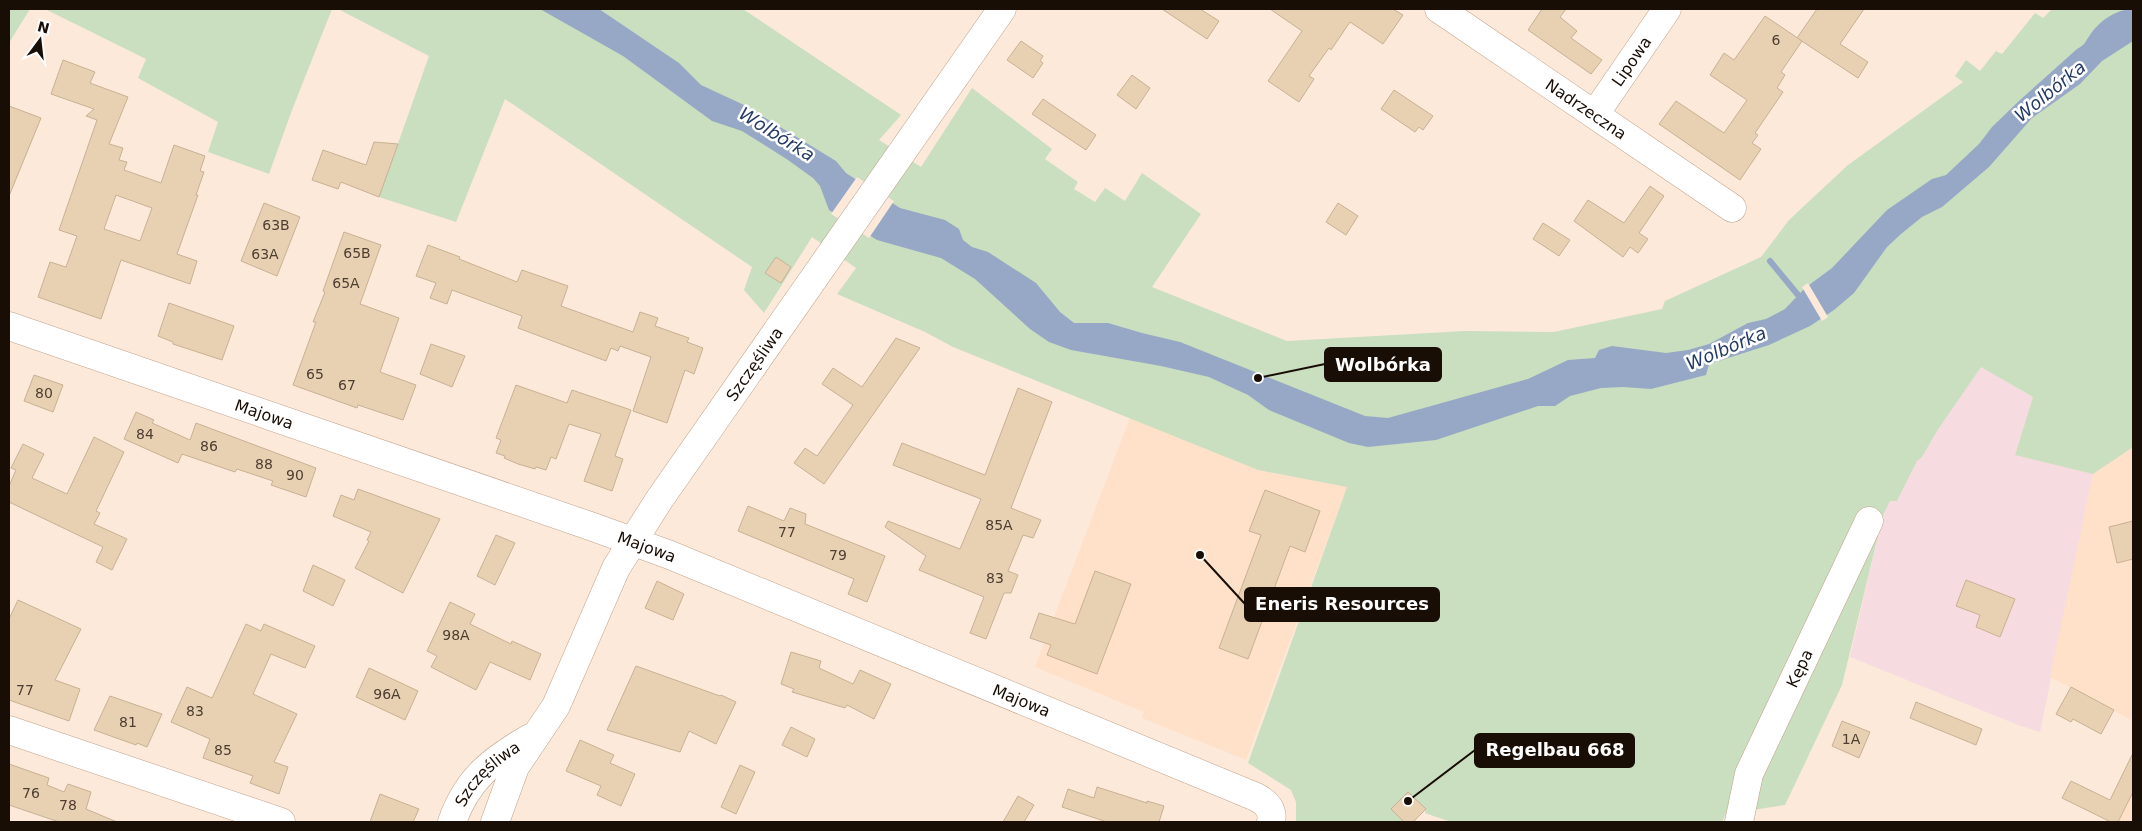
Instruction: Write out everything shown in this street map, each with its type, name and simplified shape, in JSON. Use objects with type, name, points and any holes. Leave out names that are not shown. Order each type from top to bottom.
[{"type":"street","name":"Szczęśliwa","points":[[495,822],[515,767],[534,736],[556,706],[616,568],[902,151],[1002,9]]},
{"type":"street","name":"Nadrzeczna","points":[[1439,9],[1732,208]]},
{"type":"street","name":"Lipowa","points":[[1595,114],[1667,9]]},
{"type":"street","name":"Majowa","points":[[9,326],[633,541],[1256,796],[1264,801],[1270,815]]},
{"type":"street","name":"Kępa","points":[[1743,821],[1749,774],[1869,521]]},
{"type":"street","points":[[9,730],[281,822]]},
{"type":"street","name":"Szczęśliwa","points":[[452,822],[464,797],[490,764],[534,736]]},
{"type":"shaded area","points":[[1981,367],[2033,397],[2015,455],[2093,474],[2040,732],[2018,725],[1850,657],[1883,515],[1890,501],[1897,501],[1917,461],[1922,457],[1937,431]]},
{"type":"shaded area","points":[[1130,418],[1258,470],[1347,487],[1246,760],[1142,718],[1144,712],[1035,667]]},
{"type":"shaded area","points":[[2133,447],[2133,721],[2050,677],[2093,474]]},
{"type":"shaded area","points":[[2133,792],[2133,822],[2118,822]]},
{"type":"green space","points":[[9,9],[30,9],[9,43]]},
{"type":"green space","points":[[45,9],[332,9],[269,174],[208,152],[218,122],[138,78],[146,59]]},
{"type":"green space","points":[[338,9],[743,9],[901,115],[879,140],[921,167],[972,88],[1052,149],[1045,159],[1078,182],[1074,189],[1095,202],[1105,188],[1125,201],[1142,173],[1201,214],[1152,287],[1287,341],[1465,331],[1554,332],[1662,309],[1665,301],[1761,257],[1789,220],[1848,165],[1963,82],[1955,76],[1966,60],[1980,71],[1996,51],[2002,54],[2035,13],[2043,18],[2052,9],[2133,9],[2133,447],[2093,474],[2015,455],[2033,397],[1981,367],[1937,431],[1922,457],[1917,461],[1897,501],[1890,501],[1883,515],[1842,685],[1785,805],[1726,814],[1722,822],[1451,822],[1425,813],[1426,809],[1408,792],[1391,809],[1404,822],[1296,822],[1296,802],[1291,790],[1248,763],[1347,487],[1258,470],[953,347],[925,332],[837,294],[856,268],[812,237],[764,313],[744,290],[752,267],[505,99],[456,222],[379,197],[429,56]]},
{"type":"water","points":[[540,9],[599,9],[679,63],[701,85],[744,105],[836,161],[846,173],[900,208],[945,220],[959,229],[963,240],[972,247],[988,252],[1036,283],[1060,312],[1074,323],[1108,323],[1180,342],[1365,416],[1388,418],[1528,379],[1568,360],[1595,358],[1599,350],[1612,346],[1666,353],[1688,350],[1709,344],[1748,323],[1766,319],[1785,309],[1805,288],[1832,268],[1887,210],[1932,179],[1946,175],[1979,144],[1992,127],[2020,100],[2083,45],[2103,21],[2121,11],[2133,9],[2133,41],[2102,61],[2080,84],[2032,118],[1989,167],[1942,207],[1922,217],[1901,234],[1887,247],[1854,293],[1834,310],[1810,326],[1769,345],[1709,364],[1706,375],[1651,389],[1601,388],[1570,396],[1555,406],[1538,406],[1436,440],[1368,447],[1349,443],[1269,410],[1248,395],[1209,377],[1161,366],[1071,350],[1049,342],[1030,329],[975,279],[941,258],[877,240],[829,210],[820,186],[813,178],[788,160],[742,131],[712,121],[623,56]]},
{"type":"pier","points":[[857,177],[894,201],[869,238],[831,214]]},
{"type":"pier","points":[[1808,283],[1828,317],[1822,321],[1802,287]]},
{"type":"building","points":[[1162,9],[1200,9],[1219,21],[1207,39]]},
{"type":"building","points":[[1270,9],[1393,9],[1403,15],[1383,44],[1350,22],[1331,50],[1329,48],[1309,76],[1314,79],[1299,102],[1268,81],[1302,31]]},
{"type":"building","points":[[1542,9],[1566,9],[1560,17],[1577,31],[1571,38],[1602,60],[1591,74],[1528,30]]},
{"type":"building","points":[[1817,9],[1864,9],[1840,44],[1868,62],[1858,78],[1797,38]]},
{"type":"building","points":[[1765,16],[1802,41],[1781,72],[1785,75],[1777,88],[1783,92],[1755,133],[1758,135],[1752,143],[1761,149],[1740,180],[1659,124],[1676,101],[1724,133],[1747,100],[1710,75],[1724,53],[1734,60]]},
{"type":"building","points":[[1021,41],[1043,56],[1040,61],[1043,63],[1033,78],[1007,60]]},
{"type":"building","points":[[63,60],[95,72],[90,83],[128,97],[109,144],[123,148],[119,160],[127,162],[124,170],[161,183],[174,145],[205,156],[200,171],[204,172],[196,195],[198,195],[177,254],[197,261],[190,284],[121,260],[101,319],[38,297],[50,262],[66,267],[77,236],[59,230],[97,120],[86,116],[94,109],[51,94]],"holes":[[[116,195],[152,208],[140,241],[104,229]]]},
{"type":"building","points":[[1132,75],[1150,88],[1136,109],[1117,95]]},
{"type":"building","points":[[1394,90],[1433,116],[1423,130],[1419,127],[1415,132],[1381,109]]},
{"type":"building","points":[[1043,99],[1096,135],[1086,150],[1032,114]]},
{"type":"building","points":[[9,106],[41,118],[9,196]]},
{"type":"building","points":[[374,142],[398,144],[379,197],[341,182],[338,189],[312,180],[323,150],[366,165]]},
{"type":"building","points":[[1650,186],[1664,196],[1639,233],[1648,239],[1638,253],[1630,247],[1623,257],[1574,221],[1588,200],[1624,223]]},
{"type":"building","points":[[264,203],[300,217],[277,276],[241,261]]},
{"type":"building","points":[[1338,203],[1358,216],[1346,235],[1326,222]]},
{"type":"building","points":[[1543,223],[1570,240],[1559,256],[1533,239]]},
{"type":"building","points":[[344,232],[381,245],[360,304],[399,318],[380,372],[416,385],[403,420],[358,405],[357,408],[293,385],[316,322],[313,322],[325,292],[323,291]]},
{"type":"building","points":[[428,245],[517,282],[522,270],[568,286],[561,306],[633,332],[640,312],[658,318],[655,326],[689,338],[687,342],[703,348],[694,374],[685,370],[667,423],[633,411],[651,357],[620,346],[618,351],[611,348],[606,361],[518,328],[522,316],[452,290],[447,304],[430,298],[436,283],[416,276]]},
{"type":"building","points":[[776,257],[791,267],[781,283],[765,273]]},
{"type":"building","points":[[169,303],[234,326],[222,360],[173,344],[173,342],[158,336]]},
{"type":"building","points":[[896,338],[920,348],[824,484],[794,463],[805,448],[817,456],[853,405],[822,384],[833,368],[862,387]]},
{"type":"building","points":[[431,344],[465,356],[452,387],[420,374]]},
{"type":"building","points":[[34,375],[63,385],[53,412],[24,401]]},
{"type":"building","points":[[516,385],[567,403],[572,390],[631,410],[615,456],[623,459],[612,491],[584,481],[601,434],[569,424],[556,459],[551,457],[546,470],[518,464],[496,453],[501,440],[496,438]]},
{"type":"building","points":[[1018,388],[1052,402],[1011,508],[1041,520],[1033,538],[1023,535],[1008,571],[1018,575],[1011,593],[1004,593],[986,639],[970,633],[984,597],[919,570],[926,556],[885,527],[888,521],[960,549],[981,499],[893,465],[902,443],[985,475]]},
{"type":"building","points":[[136,412],[154,420],[152,423],[190,440],[196,423],[316,468],[306,497],[271,485],[273,481],[237,469],[235,472],[182,454],[178,463],[124,439]]},
{"type":"building","points":[[94,437],[124,452],[96,511],[100,513],[94,524],[127,539],[112,570],[96,562],[103,547],[9,502],[9,486],[16,470],[11,468],[23,444],[44,454],[32,478],[67,494]]},
{"type":"building","points":[[358,489],[440,519],[403,593],[355,568],[369,541],[367,540],[371,532],[333,516],[341,495],[354,500]]},
{"type":"building","points":[[1265,490],[1320,511],[1305,552],[1290,546],[1248,659],[1219,648],[1261,535],[1249,531]]},
{"type":"building","points":[[748,506],[784,521],[790,508],[806,514],[805,524],[885,556],[867,602],[848,594],[854,579],[738,531]]},
{"type":"building","points":[[2133,521],[2133,559],[2117,563],[2109,527]]},
{"type":"building","points":[[496,535],[515,543],[495,585],[477,576]]},
{"type":"building","points":[[313,565],[345,580],[333,606],[303,591]]},
{"type":"building","points":[[1095,571],[1131,584],[1097,674],[1047,655],[1051,645],[1030,638],[1039,613],[1075,624]]},
{"type":"building","points":[[1966,580],[2015,599],[2000,637],[1976,627],[1980,615],[1956,606]]},
{"type":"building","points":[[657,581],[684,594],[673,620],[645,608]]},
{"type":"building","points":[[18,600],[81,629],[55,680],[80,689],[69,721],[9,700],[9,619]]},
{"type":"building","points":[[450,602],[475,614],[470,624],[511,644],[512,641],[541,654],[530,680],[490,662],[476,690],[431,667],[437,656],[427,651]]},
{"type":"building","points":[[246,624],[261,631],[264,624],[315,646],[305,668],[271,654],[253,694],[297,714],[274,762],[288,767],[279,794],[250,783],[253,776],[203,758],[210,739],[171,722],[187,687],[212,698]]},
{"type":"building","points":[[791,652],[821,661],[819,668],[853,684],[860,670],[891,684],[874,719],[847,705],[845,708],[792,692],[794,689],[781,684]]},
{"type":"building","points":[[636,666],[721,695],[736,702],[716,744],[689,731],[680,752],[607,730]]},
{"type":"building","points":[[369,668],[418,691],[405,720],[356,697]]},
{"type":"building","points":[[2071,687],[2114,710],[2101,734],[2073,719],[2071,722],[2056,714]]},
{"type":"building","points":[[110,696],[162,714],[147,747],[94,730]]},
{"type":"building","points":[[1916,702],[1982,729],[1976,745],[1910,718]]},
{"type":"building","points":[[1842,721],[1870,732],[1859,758],[1832,746]]},
{"type":"building","points":[[791,727],[815,739],[807,757],[782,745]]},
{"type":"building","points":[[580,740],[614,755],[610,763],[635,774],[621,806],[597,795],[601,786],[566,771]]},
{"type":"building","points":[[2133,753],[2133,792],[2118,822],[2111,822],[2062,798],[2071,781],[2110,800]]},
{"type":"building","points":[[9,764],[49,778],[47,785],[64,792],[68,784],[91,792],[86,809],[117,822],[59,822],[9,805]]},
{"type":"building","points":[[740,765],[755,772],[736,814],[721,807]]},
{"type":"building","points":[[1097,787],[1147,803],[1147,801],[1164,806],[1159,822],[1107,822],[1062,807],[1068,789],[1094,798]]},
{"type":"building","points":[[1408,792],[1426,809],[1413,822],[1404,822],[1391,809]]},
{"type":"building","points":[[380,794],[419,809],[413,822],[370,822]]},
{"type":"building","points":[[1018,796],[1034,805],[1024,822],[1003,822]]},
{"type":"waterway","points":[[1770,261],[1803,301]]},
{"type":"place","name":"Wolbórka","points":[[1258,378]]},
{"type":"place","name":"Eneris Resources","points":[[1200,555]]},
{"type":"place","name":"Regelbau 668","points":[[1408,801]]}]
